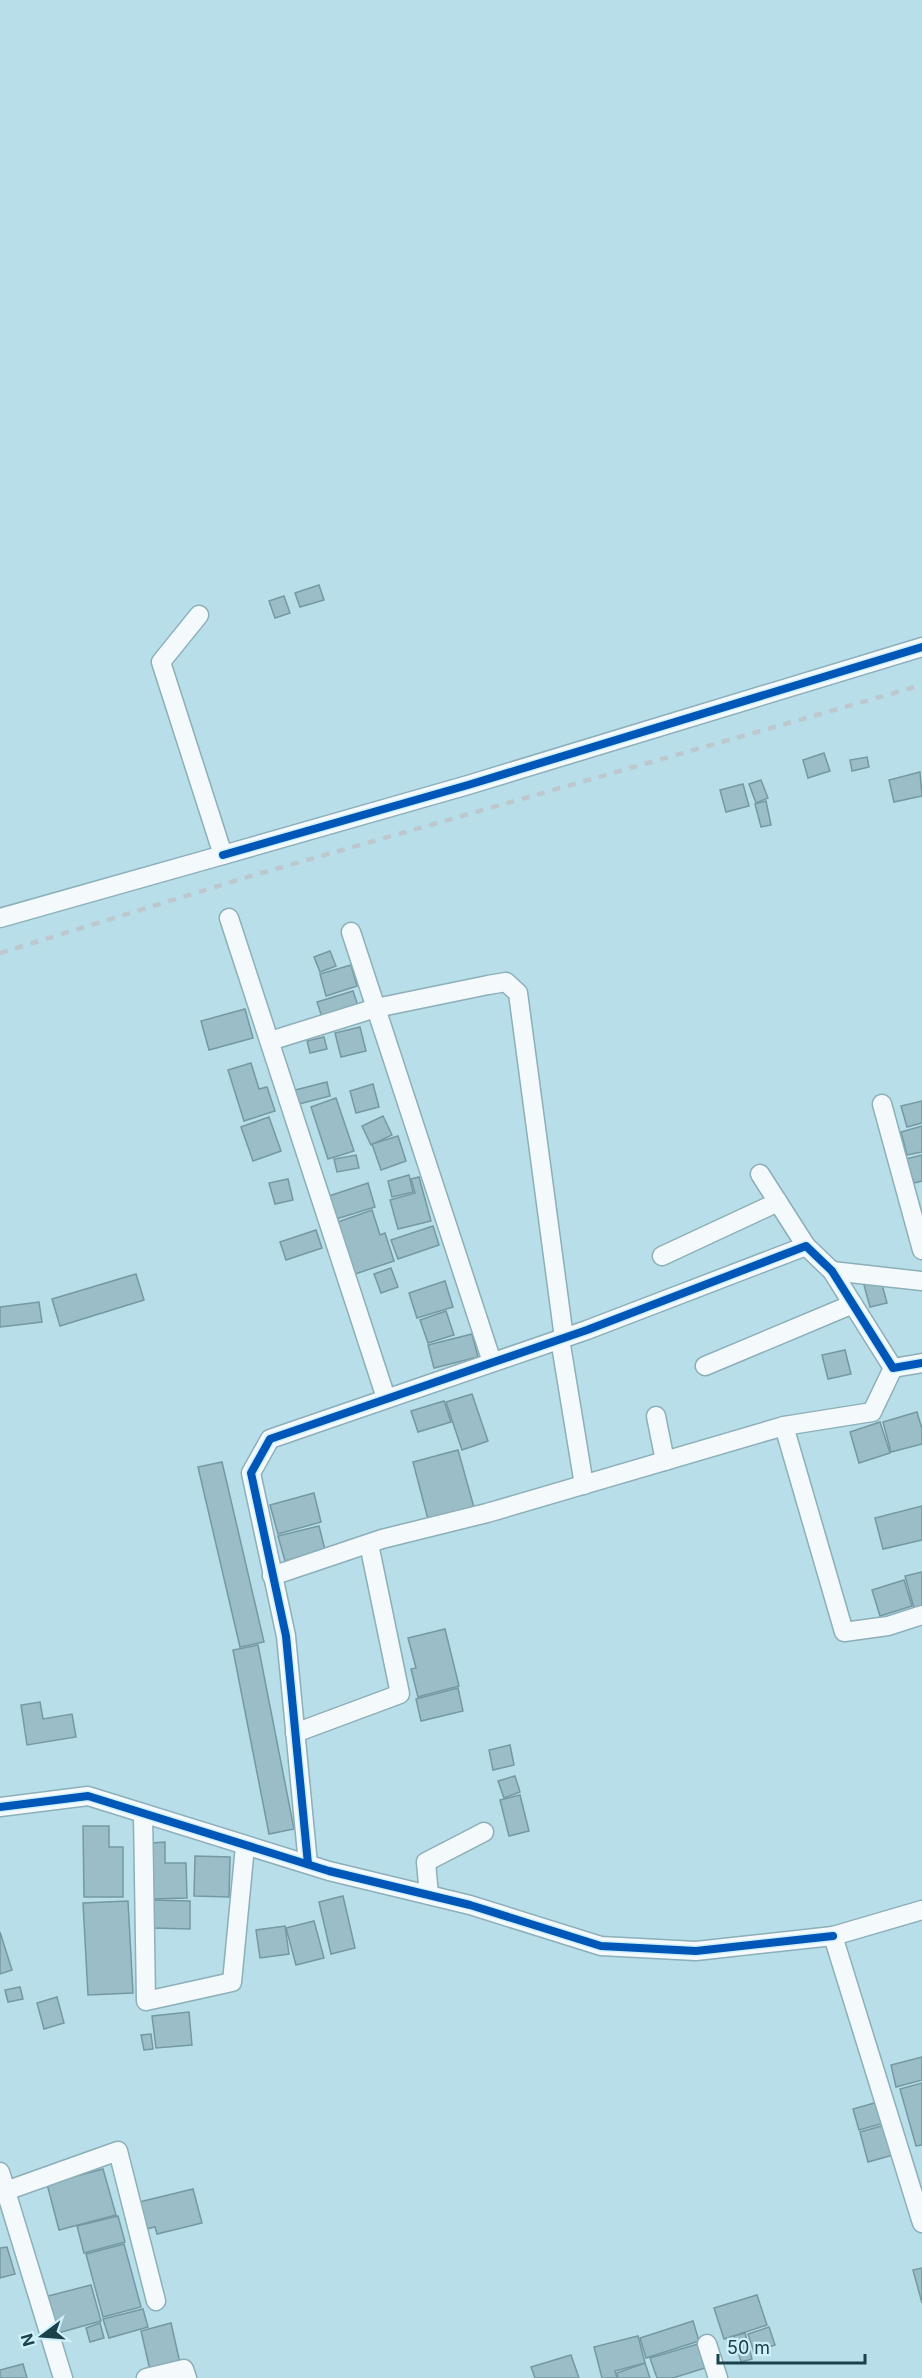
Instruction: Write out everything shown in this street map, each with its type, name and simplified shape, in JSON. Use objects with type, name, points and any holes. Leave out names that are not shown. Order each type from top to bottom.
[{"type":"street","points":[[199,615],[161,662],[223,855]]},
{"type":"street","points":[[0,918],[468,785],[922,647]]},
{"type":"street","points":[[229,918],[386,1398]]},
{"type":"street","points":[[351,932],[492,1362]]},
{"type":"street","points":[[270,1041],[376,1008],[506,982],[518,993],[562,1339],[584,1485]]},
{"type":"street","points":[[882,1104],[922,1250]]},
{"type":"street","points":[[760,1174],[806,1246],[832,1271],[893,1368]]},
{"type":"street","points":[[662,1257],[778,1202]]},
{"type":"street","points":[[308,1864],[286,1636],[250,1473],[270,1439],[562,1339],[806,1246]]},
{"type":"street","points":[[832,1271],[922,1281]]},
{"type":"street","points":[[705,1366],[853,1304]]},
{"type":"street","points":[[893,1368],[922,1363]]},
{"type":"street","points":[[273,1576],[369,1544],[584,1485],[784,1426],[872,1412],[893,1368]]},
{"type":"street","points":[[656,1416],[665,1461]]},
{"type":"street","points":[[784,1426],[844,1632],[888,1626],[922,1615]]},
{"type":"street","points":[[295,1733],[400,1694],[369,1544]]},
{"type":"street","points":[[0,1806],[88,1796],[245,1846],[429,1895],[601,1946],[696,1951],[833,1936],[922,1910]]},
{"type":"street","points":[[144,1814],[146,2001],[232,1982],[245,1846]]},
{"type":"street","points":[[429,1895],[426,1862],[484,1832]]},
{"type":"street","points":[[833,1936],[922,2223]]},
{"type":"street","points":[[3,2192],[118,2151],[156,2301]]},
{"type":"street","points":[[0,2172],[3,2192],[63,2378]]},
{"type":"street","points":[[707,2344],[718,2378]]},
{"type":"street","points":[[146,2378],[184,2369],[187,2378]]},
{"type":"building","points":[[319,585],[324,600],[300,607],[295,593]]},
{"type":"building","points":[[284,596],[290,613],[275,618],[269,601]]},
{"type":"building","points":[[824,753],[830,771],[808,778],[803,760]]},
{"type":"building","points":[[867,757],[869,767],[852,771],[850,760]]},
{"type":"building","points":[[920,772],[922,796],[894,802],[889,780]]},
{"type":"building","points":[[761,780],[768,798],[756,803],[749,784]]},
{"type":"building","points":[[743,784],[749,806],[726,812],[720,790]]},
{"type":"building","points":[[766,801],[771,825],[761,827],[755,804]]},
{"type":"building","points":[[330,951],[336,966],[320,972],[314,957]]},
{"type":"building","points":[[351,965],[357,986],[326,996],[320,974]]},
{"type":"building","points":[[353,991],[358,1006],[322,1017],[317,1002]]},
{"type":"building","points":[[245,1009],[253,1038],[209,1050],[201,1021]]},
{"type":"building","points":[[360,1027],[366,1051],[341,1057],[335,1033]]},
{"type":"building","points":[[324,1037],[327,1049],[310,1053],[307,1041]]},
{"type":"building","points":[[251,1063],[259,1089],[267,1087],[275,1111],[244,1121],[228,1070]]},
{"type":"building","points":[[327,1082],[330,1096],[295,1105],[291,1091]]},
{"type":"building","points":[[373,1084],[379,1107],[356,1113],[350,1091]]},
{"type":"building","points":[[336,1098],[354,1151],[328,1159],[311,1107]]},
{"type":"building","points":[[922,1101],[922,1123],[907,1127],[901,1106]]},
{"type":"building","points":[[383,1116],[392,1135],[371,1145],[362,1126]]},
{"type":"building","points":[[269,1117],[281,1151],[253,1161],[241,1127]]},
{"type":"building","points":[[922,1126],[922,1152],[907,1155],[901,1132]]},
{"type":"building","points":[[398,1136],[406,1161],[381,1170],[372,1144]]},
{"type":"building","points":[[356,1155],[359,1168],[337,1172],[334,1159]]},
{"type":"building","points":[[922,1155],[922,1181],[914,1183],[906,1159]]},
{"type":"building","points":[[409,1175],[413,1192],[392,1197],[388,1181]]},
{"type":"building","points":[[419,1177],[431,1221],[398,1229],[390,1200],[415,1193],[411,1179]]},
{"type":"building","points":[[288,1179],[293,1200],[275,1204],[269,1183]]},
{"type":"building","points":[[368,1183],[375,1207],[333,1220],[326,1197]]},
{"type":"building","points":[[372,1210],[380,1235],[385,1233],[394,1261],[352,1275],[335,1223]]},
{"type":"building","points":[[433,1226],[439,1245],[398,1259],[391,1240]]},
{"type":"building","points":[[316,1230],[322,1248],[286,1260],[280,1242]]},
{"type":"building","points":[[391,1268],[398,1287],[381,1293],[374,1274]]},
{"type":"building","points":[[136,1274],[144,1300],[60,1326],[52,1299]]},
{"type":"building","points":[[445,1281],[453,1307],[417,1318],[409,1293]]},
{"type":"building","points":[[881,1281],[887,1303],[870,1307],[864,1285]]},
{"type":"building","points":[[39,1302],[42,1322],[0,1327],[0,1307]]},
{"type":"building","points":[[446,1311],[454,1335],[428,1343],[420,1320]]},
{"type":"building","points":[[472,1334],[478,1357],[434,1368],[428,1345]]},
{"type":"building","points":[[845,1350],[851,1374],[828,1379],[822,1355]]},
{"type":"building","points":[[472,1394],[488,1441],[462,1450],[446,1402]]},
{"type":"building","points":[[444,1401],[451,1422],[418,1432],[411,1411]]},
{"type":"building","points":[[917,1412],[922,1429],[922,1444],[891,1452],[883,1422]]},
{"type":"building","points":[[880,1422],[890,1453],[859,1463],[850,1432]]},
{"type":"building","points":[[458,1450],[475,1511],[429,1523],[413,1462]]},
{"type":"building","points":[[222,1462],[264,1642],[240,1647],[198,1467]]},
{"type":"building","points":[[314,1493],[321,1522],[278,1534],[270,1505]]},
{"type":"building","points":[[922,1506],[922,1540],[883,1549],[875,1518]]},
{"type":"building","points":[[319,1526],[325,1550],[285,1561],[278,1536]]},
{"type":"building","points":[[922,1572],[922,1606],[914,1608],[905,1576]]},
{"type":"building","points":[[904,1580],[912,1606],[880,1616],[872,1590]]},
{"type":"building","points":[[445,1629],[459,1686],[418,1697],[411,1669],[416,1668],[408,1638]]},
{"type":"building","points":[[258,1645],[294,1829],[269,1834],[233,1650]]},
{"type":"building","points":[[458,1688],[463,1711],[421,1721],[416,1699]]},
{"type":"building","points":[[40,1702],[43,1719],[72,1714],[76,1737],[27,1745],[21,1705]]},
{"type":"building","points":[[510,1745],[514,1765],[493,1770],[489,1750]]},
{"type":"building","points":[[515,1776],[520,1792],[504,1798],[498,1781]]},
{"type":"building","points":[[520,1795],[529,1831],[509,1836],[500,1800]]},
{"type":"building","points":[[83,1826],[109,1826],[109,1847],[123,1847],[123,1897],[84,1897]]},
{"type":"building","points":[[165,1842],[165,1863],[186,1863],[187,1898],[152,1899],[151,1843]]},
{"type":"building","points":[[195,1856],[230,1857],[229,1897],[194,1896]]},
{"type":"building","points":[[343,1896],[355,1948],[331,1954],[319,1902]]},
{"type":"building","points":[[153,1900],[190,1901],[190,1929],[152,1928]]},
{"type":"building","points":[[128,1901],[133,1993],[88,1995],[83,1903]]},
{"type":"building","points":[[314,1921],[324,1958],[296,1965],[286,1928]]},
{"type":"building","points":[[285,1926],[289,1954],[260,1958],[256,1930]]},
{"type":"building","points":[[0,1932],[12,1970],[0,1974]]},
{"type":"building","points":[[20,1987],[23,1999],[8,2002],[5,1990]]},
{"type":"building","points":[[57,1997],[64,2023],[44,2029],[37,2003]]},
{"type":"building","points":[[189,2012],[192,2045],[156,2048],[152,2016]]},
{"type":"building","points":[[151,2034],[153,2049],[144,2050],[141,2035]]},
{"type":"building","points":[[922,2057],[922,2080],[896,2087],[891,2065]]},
{"type":"building","points":[[922,2083],[922,2145],[916,2146],[900,2089]]},
{"type":"building","points":[[878,2102],[884,2123],[859,2130],[853,2109]]},
{"type":"building","points":[[885,2125],[893,2155],[868,2162],[860,2132]]},
{"type":"building","points":[[103,2169],[116,2215],[59,2230],[47,2184]]},
{"type":"building","points":[[193,2189],[202,2223],[157,2234],[155,2227],[142,2230],[135,2203]]},
{"type":"building","points":[[118,2216],[125,2242],[84,2253],[77,2226]]},
{"type":"building","points":[[124,2244],[141,2307],[103,2317],[86,2254]]},
{"type":"building","points":[[7,2247],[15,2274],[0,2278],[0,2248]]},
{"type":"building","points":[[922,2268],[922,2303],[913,2270]]},
{"type":"building","points":[[91,2285],[101,2321],[58,2333],[48,2296]]},
{"type":"building","points":[[757,2295],[767,2325],[724,2339],[714,2308]]},
{"type":"building","points":[[143,2309],[148,2327],[109,2338],[103,2319]]},
{"type":"building","points":[[693,2321],[699,2341],[646,2358],[640,2338]]},
{"type":"building","points":[[100,2323],[104,2338],[90,2342],[86,2328]]},
{"type":"building","points":[[171,2323],[180,2363],[150,2370],[141,2331]]},
{"type":"building","points":[[769,2327],[775,2345],[754,2352],[748,2334]]},
{"type":"building","points":[[745,2333],[752,2359],[741,2362],[734,2336]]},
{"type":"building","points":[[638,2336],[645,2363],[615,2371],[617,2378],[602,2378],[594,2347]]},
{"type":"building","points":[[698,2344],[705,2368],[673,2378],[657,2378],[650,2358]]},
{"type":"building","points":[[571,2355],[579,2378],[535,2378],[531,2367]]},
{"type":"building","points":[[645,2363],[650,2378],[618,2378],[617,2373]]},
{"type":"building","points":[[23,2364],[27,2378],[0,2378],[0,2370]]},
{"type":"railway","points":[[0,953],[251,876],[922,685]]},
{"type":"cycle path","points":[[223,855],[468,785],[922,647]]},
{"type":"cycle path","points":[[308,1864],[286,1636],[251,1473],[270,1439],[587,1330],[806,1246],[832,1271],[893,1368],[922,1363]]},
{"type":"cycle path","points":[[0,1807],[88,1796],[329,1871],[470,1905],[601,1946],[696,1951],[833,1936]]}]
